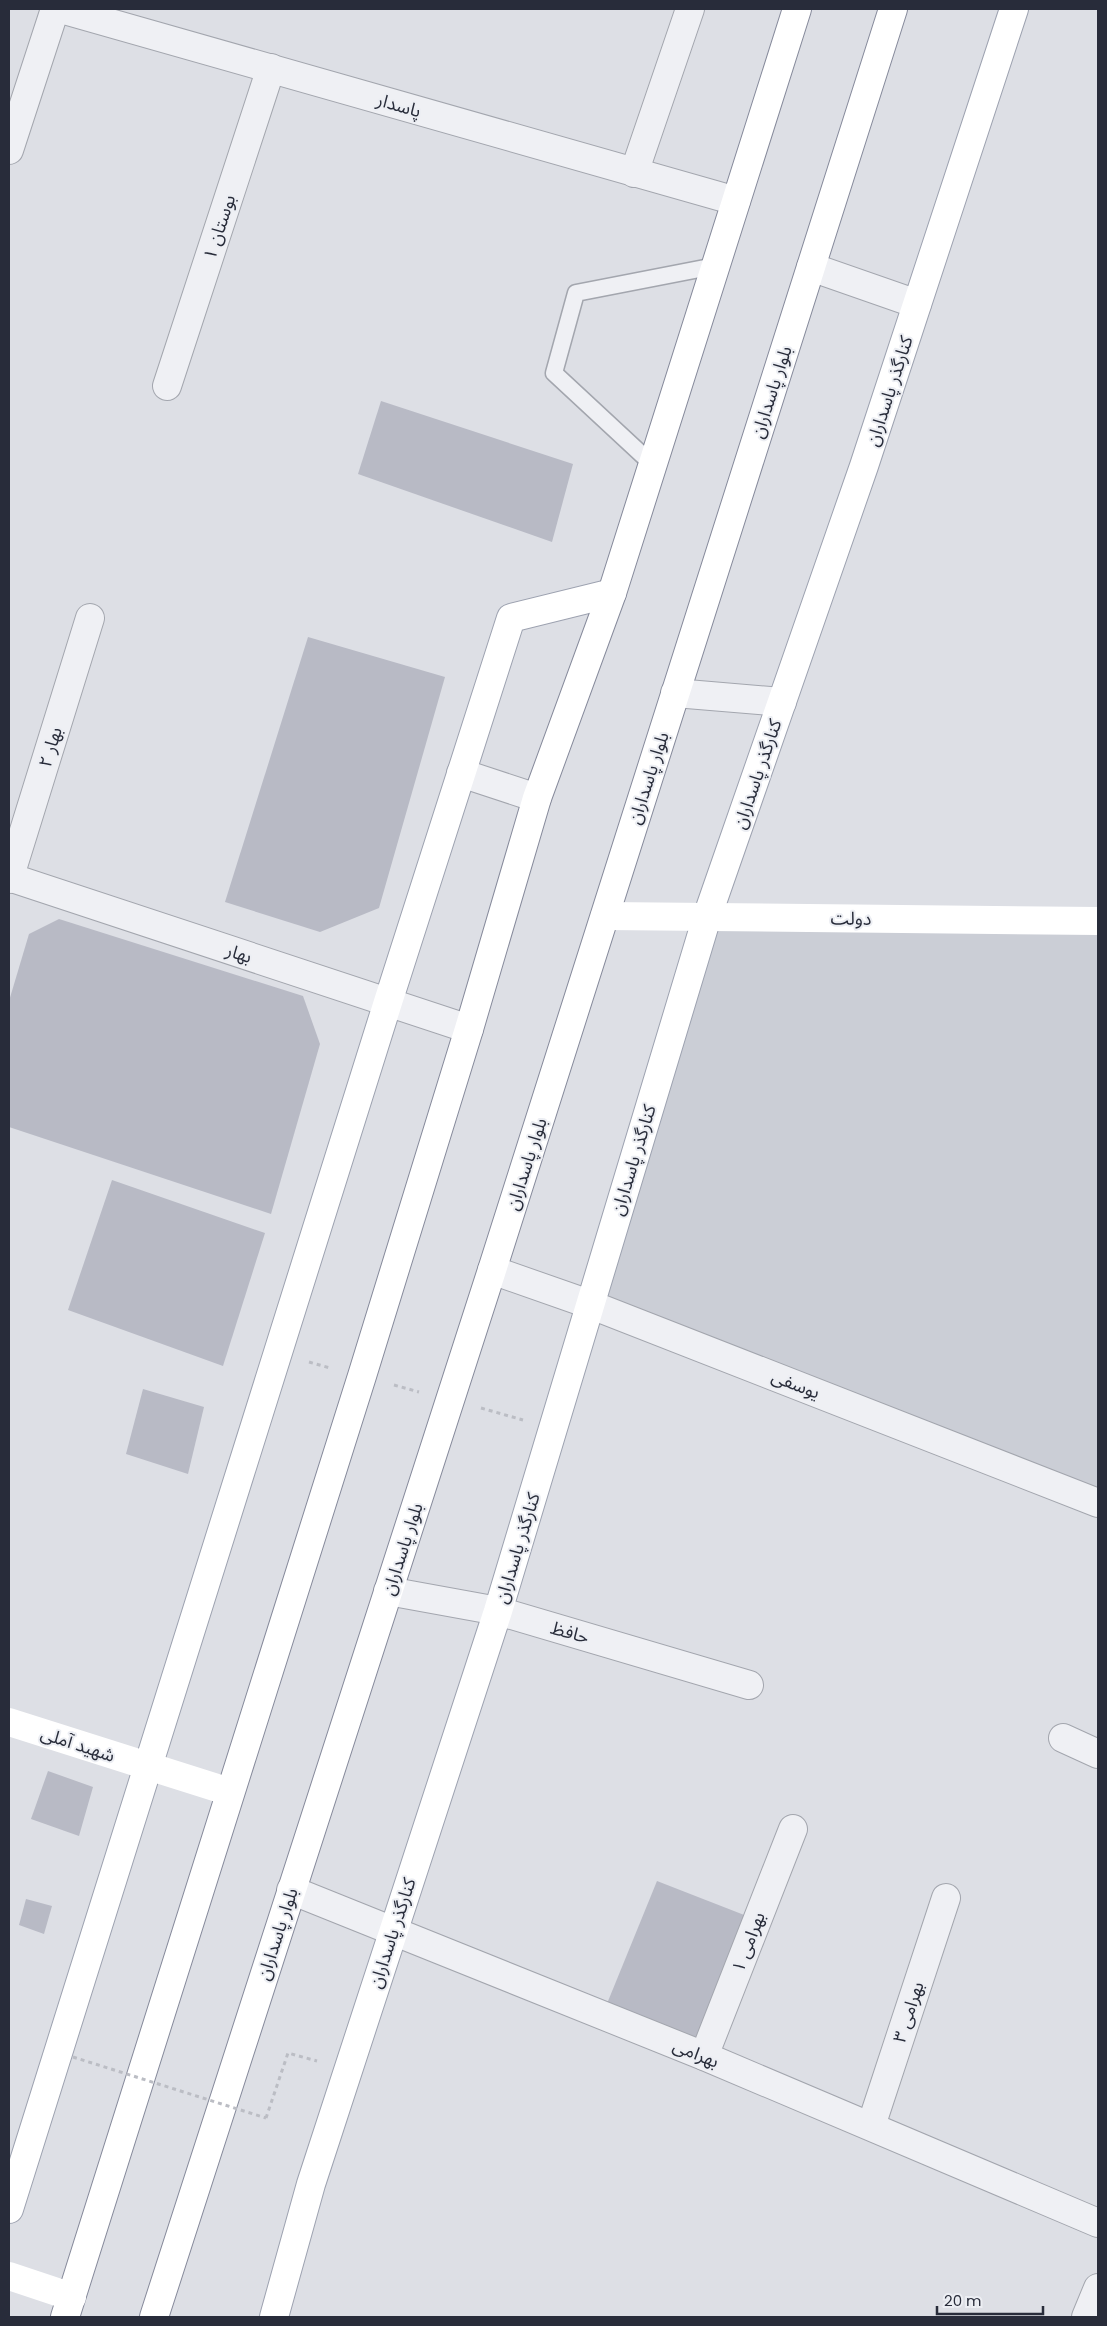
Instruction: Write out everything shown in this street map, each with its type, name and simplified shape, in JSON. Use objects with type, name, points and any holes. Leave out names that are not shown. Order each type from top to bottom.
[{"type":"main road","points":[[9,2276],[68,2307],[362,1376],[538,798],[612,594],[797,9]]},
{"type":"main road","name":"بلوار پاسداران","points":[[154,2317],[492,1270],[893,9]]},
{"type":"main road","name":"کنارگذر پاسداران","points":[[274,2317],[311,2184],[498,1611],[707,917],[917,304],[1014,9]]},
{"type":"main road","points":[[9,2209],[388,1002],[511,618],[612,594]]},
{"type":"main road","name":"دولت","points":[[605,916],[1098,921]]},
{"type":"main road","name":"شهید آملی","points":[[9,1722],[230,1792]]},
{"type":"street","points":[[9,150],[55,9]]},
{"type":"street","name":"پاسدار","points":[[61,9],[736,202]]},
{"type":"street","points":[[634,173],[690,9]]},
{"type":"street","name":"بوستان ۱","points":[[167,386],[271,68]]},
{"type":"street","points":[[811,267],[917,304]]},
{"type":"street","name":"بهار ۲","points":[[9,878],[90,618]]},
{"type":"street","points":[[675,693],[782,702]]},
{"type":"street","points":[[461,773],[538,798]]},
{"type":"street","name":"بهار","points":[[9,878],[469,1029]]},
{"type":"street","name":"یوسفی","points":[[492,1270],[590,1304],[1098,1503]]},
{"type":"street","name":"حافظ","points":[[388,1592],[498,1611],[749,1684]]},
{"type":"street","points":[[1063,1738],[1098,1754]]},
{"type":"street","name":"بهرامی ۱","points":[[704,2056],[793,1829]]},
{"type":"street","name":"بهرامی","points":[[291,1890],[704,2056],[1098,2224]]},
{"type":"street","name":"بهرامی ۳","points":[[871,2126],[946,1898]]},
{"type":"street","points":[[1086,2317],[1098,2288]]},
{"type":"lane","points":[[652,464],[554,373],[576,293],[715,266]]},
{"type":"path","points":[[277,1354],[553,1428]]},
{"type":"path","points":[[73,2057],[266,2118],[288,2053]]},
{"type":"shaded area","points":[[1098,914],[1098,1490],[589,1304],[707,917]]},
{"type":"building","points":[[381,401],[573,464],[552,542],[358,474]]},
{"type":"building","points":[[308,637],[445,677],[379,908],[320,932],[225,902]]},
{"type":"building","points":[[59,919],[303,996],[320,1044],[271,1214],[9,1127],[9,1001],[29,934]]},
{"type":"building","points":[[112,1180],[265,1233],[223,1366],[68,1310]]},
{"type":"building","points":[[143,1389],[204,1407],[188,1474],[126,1454]]},
{"type":"building","points":[[48,1771],[93,1787],[79,1836],[31,1819]]},
{"type":"building","points":[[657,1881],[757,1920],[704,2056],[604,2011]]},
{"type":"building","points":[[26,1899],[52,1906],[44,1934],[19,1925]]}]
